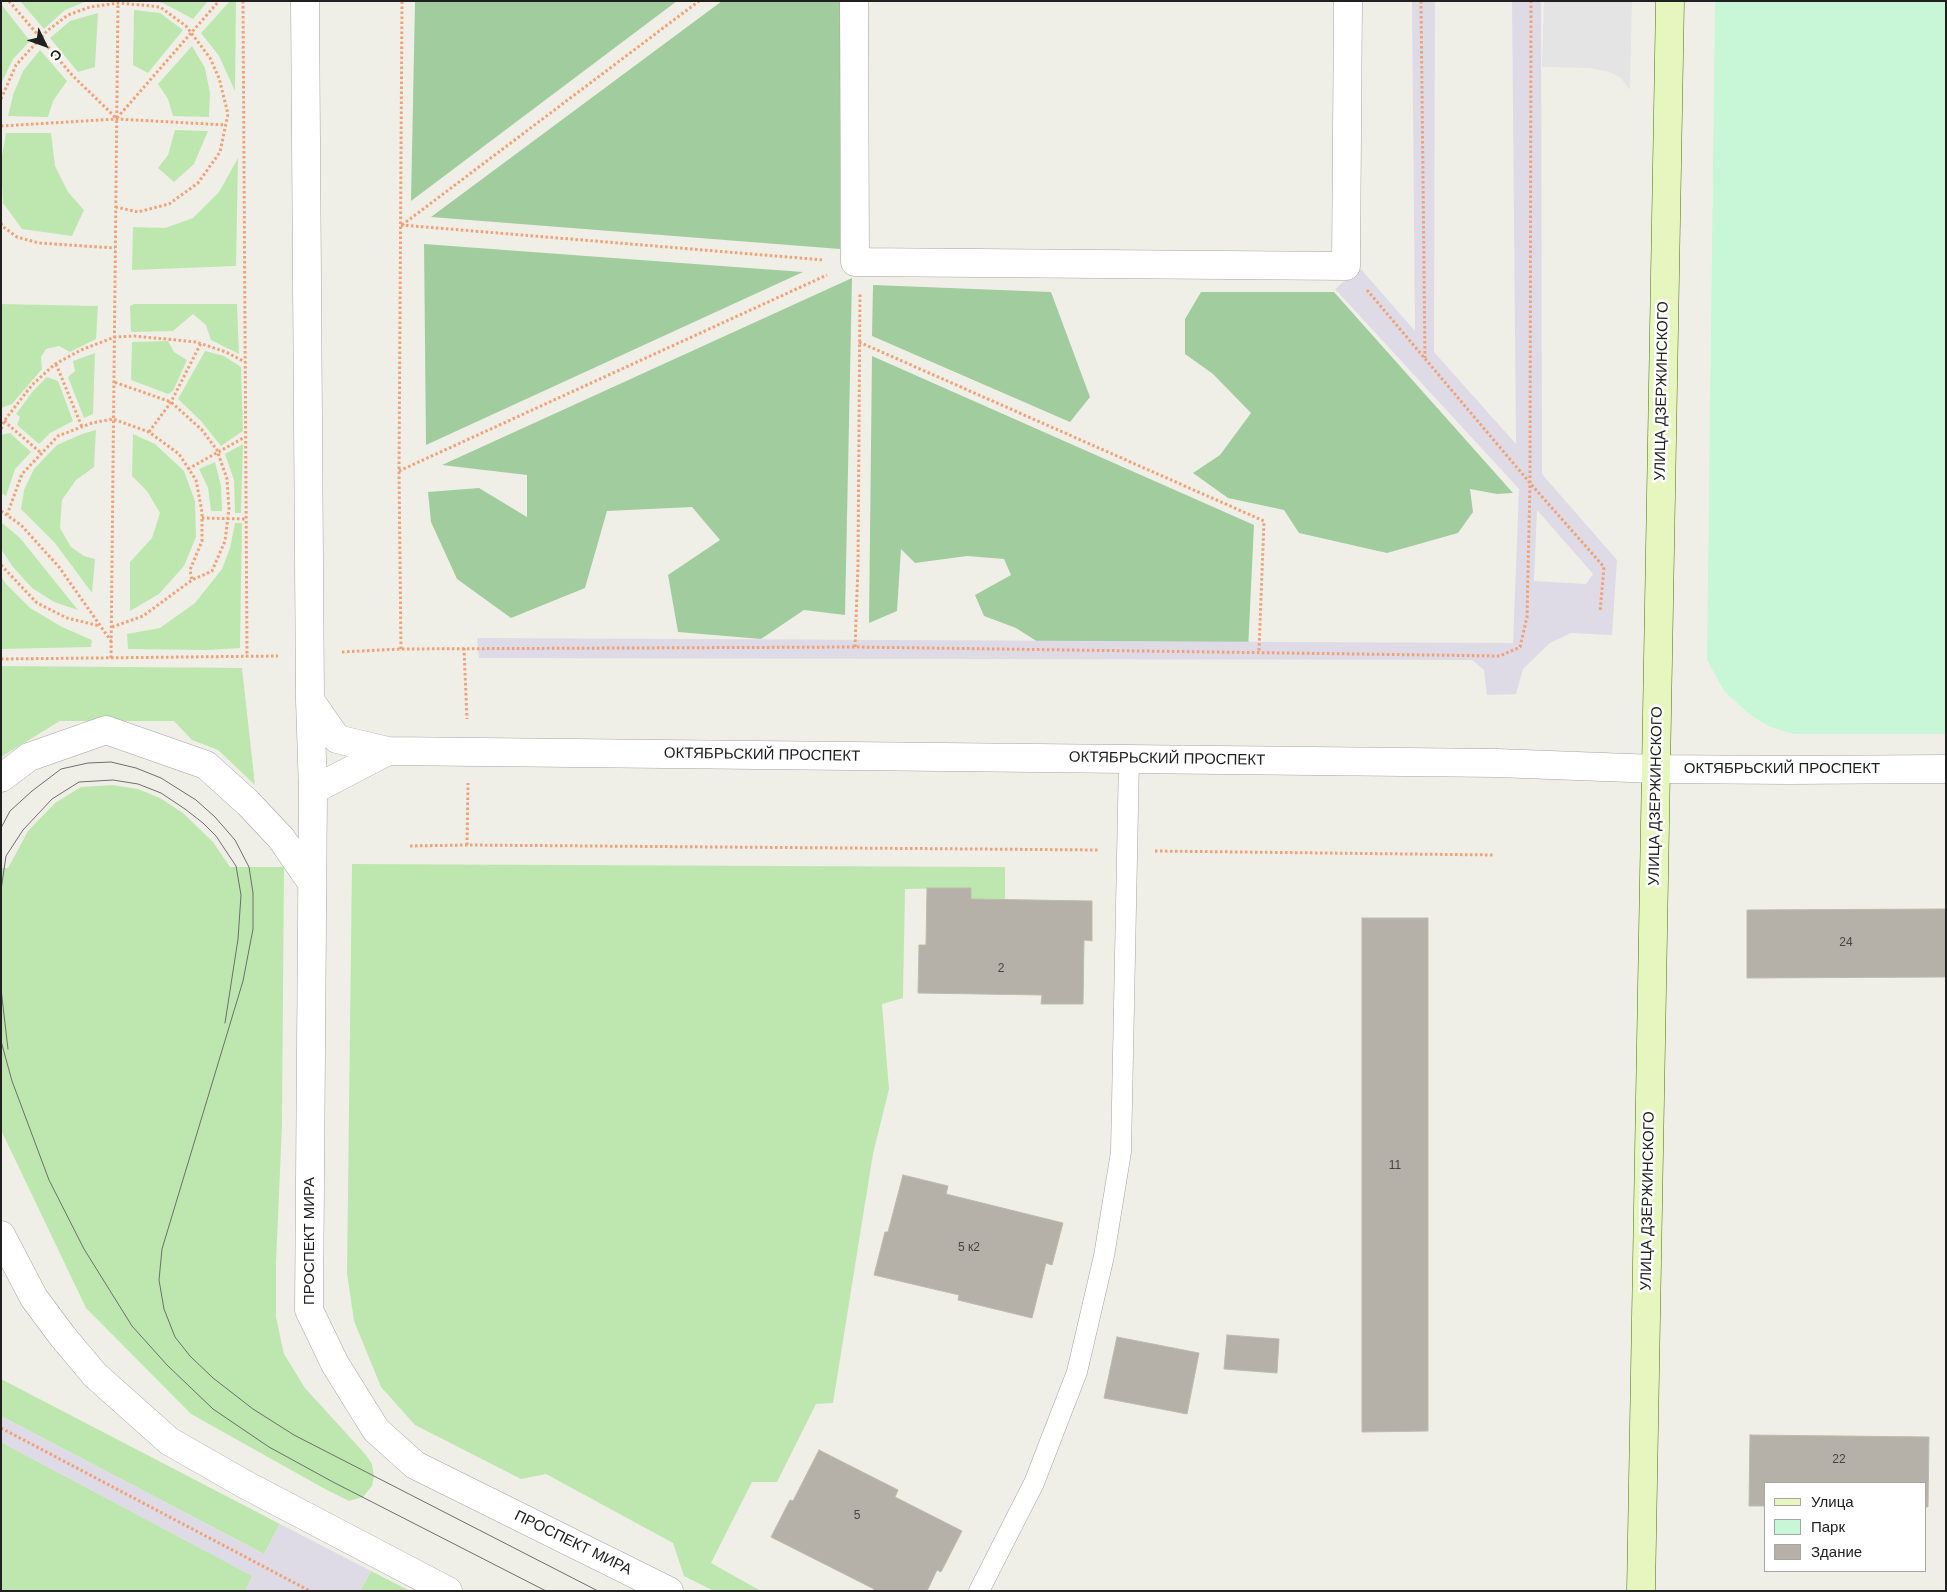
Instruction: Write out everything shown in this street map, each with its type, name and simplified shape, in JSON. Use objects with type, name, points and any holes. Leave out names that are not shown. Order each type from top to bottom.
[{"type":"main road","name":"УЛИЦА ДЗЕРЖИНСКОГО","points":[[1641,1591],[1670,1]]},
{"type":"street","name":"ПРОСПЕКТ МИРА","points":[[305,1],[309,654],[313,790],[309,1310],[335,1364],[376,1430],[415,1465],[669,1591]]},
{"type":"street","points":[[854,1],[857,262],[1346,266],[1348,1]]},
{"type":"street","name":"ОКТЯБРЬСКИЙ ПРОСПЕКТ","points":[[310,700],[338,739],[388,751],[1497,763],[1656,769],[1946,769]]},
{"type":"street","points":[[1,778],[29,757],[106,730],[206,765],[248,803],[281,838],[312,883]]},
{"type":"street","points":[[313,790],[388,751]]},
{"type":"street","points":[[1,1235],[34,1298],[63,1337],[95,1375],[169,1440],[246,1485],[448,1591]]},
{"type":"lane","points":[[979,1591],[1034,1483],[1078,1372],[1104,1256],[1121,1152],[1130,759]]},
{"type":"path","points":[[9,1],[72,75],[117,119]]},
{"type":"path","points":[[117,119],[219,1]]},
{"type":"path","points":[[243,1],[247,657]]},
{"type":"path","points":[[402,1],[399,470],[402,649]]},
{"type":"path","points":[[401,225],[699,1]]},
{"type":"path","points":[[1421,1],[1425,358]]},
{"type":"path","points":[[1,659],[247,657],[402,649],[855,647],[1259,651],[1500,656],[1520,647],[1527,617],[1530,483],[1531,1]]},
{"type":"path","points":[[111,658],[118,2]]},
{"type":"path","points":[[1,99],[16,65],[48,31],[68,15],[90,7],[118,2],[160,8],[186,26],[210,58],[219,78],[228,114],[220,152],[198,183],[169,204],[138,212],[116,206]]},
{"type":"path","points":[[1,126],[117,119],[226,125]]},
{"type":"path","points":[[1,224],[17,237],[39,243],[115,248]]},
{"type":"path","points":[[401,225],[857,262]]},
{"type":"path","points":[[855,647],[858,557],[859,342],[857,262]]},
{"type":"path","points":[[399,470],[857,262]]},
{"type":"path","points":[[1346,266],[1530,483],[1604,567],[1600,612]]},
{"type":"path","points":[[1,429],[4,421],[32,385],[56,364],[81,350],[115,337],[134,336],[201,343],[226,352],[245,362]]},
{"type":"path","points":[[859,342],[1264,521],[1259,651]]},
{"type":"path","points":[[149,432],[171,402],[201,343]]},
{"type":"path","points":[[56,364],[82,427]]},
{"type":"path","points":[[112,627],[143,616],[192,580],[212,571],[225,541],[228,518],[227,479],[217,452],[202,430],[171,402],[114,382]]},
{"type":"path","points":[[7,515],[22,474],[58,436],[82,427],[114,419],[149,432],[178,454],[196,480],[202,518],[202,541],[190,570],[192,580]]},
{"type":"path","points":[[4,421],[42,453]]},
{"type":"path","points":[[188,469],[246,436]]},
{"type":"path","points":[[1,511],[21,525],[59,567],[112,642]]},
{"type":"path","points":[[202,518],[246,519]]},
{"type":"path","points":[[1,565],[37,603],[67,618],[101,626]]},
{"type":"path","points":[[410,846],[1128,850],[1494,855]]},
{"type":"path","points":[[1,1428],[310,1591]]},
{"type":"green space","points":[[20,1],[87,1],[65,10],[44,29]]},
{"type":"green space","points":[[156,1],[208,1],[193,19]]},
{"type":"green space","points":[[230,1],[236,1],[235,91],[219,56],[201,33]]},
{"type":"green space","points":[[415,1],[677,1],[411,201]]},
{"type":"green space","points":[[722,1],[841,1],[840,249],[431,217]]},
{"type":"green space","points":[[1715,1],[1946,1],[1946,734],[1794,734],[1770,727],[1749,714],[1724,691],[1707,660]]},
{"type":"green space","points":[[1,4],[30,41],[13,59],[1,84]]},
{"type":"green space","points":[[134,10],[160,13],[183,30],[148,73],[133,65]]},
{"type":"green space","points":[[98,13],[95,67],[78,72],[50,38],[70,21]]},
{"type":"green space","points":[[192,46],[205,68],[210,93],[209,117],[173,116],[168,99],[158,84]]},
{"type":"green space","points":[[40,50],[67,81],[53,101],[48,117],[8,116],[13,95],[23,71]]},
{"type":"green space","points":[[175,130],[208,131],[194,164],[174,182],[158,168],[168,155]]},
{"type":"green space","points":[[6,133],[51,133],[55,166],[68,192],[84,210],[72,236],[22,229],[3,203],[1,162]]},
{"type":"green space","points":[[238,158],[236,266],[132,270],[133,227],[165,228],[193,218],[219,192]]},
{"type":"green space","points":[[424,244],[803,272],[426,445]]},
{"type":"green space","points":[[852,278],[845,615],[804,610],[761,639],[678,632],[668,575],[720,540],[692,507],[607,511],[585,588],[511,618],[457,579],[431,522],[428,492],[479,488],[527,517],[527,475],[442,465]]},
{"type":"green space","points":[[873,285],[1051,292],[1090,397],[1070,422],[872,336]]},
{"type":"green space","points":[[1201,292],[1334,292],[1513,493],[1497,494],[1470,489],[1473,512],[1458,533],[1387,553],[1299,533],[1284,510],[1228,498],[1193,473],[1220,455],[1251,413],[1213,374],[1185,354],[1185,319]]},
{"type":"green space","points":[[1,304],[98,306],[96,339],[70,352],[59,346],[46,349],[41,357],[42,369],[12,404],[1,408]]},
{"type":"green space","points":[[134,304],[237,304],[239,354],[211,340],[206,325],[193,314],[173,331],[131,332],[130,306]]},
{"type":"green space","points":[[168,341],[174,352],[187,360],[173,391],[168,394],[131,380],[132,342]]},
{"type":"green space","points":[[205,351],[224,356],[241,367],[243,431],[221,446],[201,421],[178,399]]},
{"type":"green space","points":[[95,353],[93,414],[84,418],[68,377],[75,371],[73,361]]},
{"type":"green space","points":[[872,356],[1254,525],[1248,650],[1052,651],[1016,628],[984,616],[975,595],[1011,575],[1004,559],[967,556],[915,563],[901,549],[897,611],[869,623]]},
{"type":"green space","points":[[47,377],[58,381],[73,421],[50,433],[39,444],[17,425],[20,417],[16,414],[33,391]]},
{"type":"green space","points":[[96,430],[94,467],[76,480],[62,500],[60,528],[71,547],[84,556],[95,559],[92,593],[55,543],[21,509],[24,490],[34,469],[57,445]]},
{"type":"green space","points":[[10,433],[31,452],[15,469],[6,496],[1,493],[1,435]]},
{"type":"green space","points":[[133,434],[155,444],[184,471],[195,501],[196,537],[184,566],[159,594],[130,611],[130,562],[152,538],[160,513],[147,491],[132,476]]},
{"type":"green space","points":[[243,444],[241,513],[235,513],[234,480],[225,454]]},
{"type":"green space","points":[[215,462],[221,486],[222,511],[211,511],[208,488],[199,469]]},
{"type":"green space","points":[[1,522],[20,538],[78,610],[54,602],[32,588],[13,567],[1,549]]},
{"type":"green space","points":[[235,523],[242,523],[240,648],[208,650],[128,649],[127,634],[160,628],[195,603],[222,569],[230,548]]},
{"type":"green space","points":[[1,576],[6,584],[30,608],[62,627],[92,640],[91,647],[1,649]]},
{"type":"green space","points":[[1,666],[242,668],[255,785],[218,750],[192,740],[174,721],[60,721],[1,757]]},
{"type":"green space","points":[[112,785],[138,789],[160,798],[183,813],[213,842],[230,867],[284,867],[282,1125],[276,1263],[276,1317],[284,1354],[305,1388],[372,1464],[374,1477],[372,1486],[363,1497],[349,1501],[191,1414],[86,1308],[1,1130],[1,868],[8,868],[28,831],[55,803],[81,787]]},
{"type":"green space","points":[[352,864],[1005,867],[1005,899],[971,899],[971,888],[905,889],[903,998],[882,1004],[889,1089],[873,1154],[833,1403],[816,1404],[777,1482],[752,1482],[711,1563],[761,1591],[714,1591],[684,1576],[673,1543],[546,1474],[521,1479],[415,1425],[381,1387],[354,1321],[347,1273]]},
{"type":"green space","points":[[1,1379],[280,1524],[264,1554],[1,1416]]},
{"type":"green space","points":[[1,1442],[253,1576],[245,1591],[1,1591]]},
{"type":"green space","points":[[371,1571],[410,1591],[360,1591]]},
{"type":"shaded area","points":[[1412,1],[1435,1],[1434,352],[1516,444],[1512,1],[1541,1],[1542,474],[1617,560],[1612,635],[1571,633],[1550,643],[1523,669],[1516,694],[1487,695],[1484,670],[1472,660],[479,658],[477,638],[1513,643],[1519,489],[1335,289],[1360,268],[1415,331]],"holes":[[[1537,510],[1593,574],[1586,584],[1534,581]]]},
{"type":"shaded area","points":[[1544,1],[1632,1],[1630,90],[1621,78],[1610,72],[1590,68],[1542,67]]},
{"type":"shaded area","points":[[1,1416],[264,1554],[280,1524],[371,1571],[360,1591],[245,1591],[252,1576],[1,1442]]},
{"type":"building","points":[[927,888],[971,888],[971,899],[1092,901],[1092,941],[1084,940],[1083,1004],[1041,1004],[1042,995],[918,993],[919,945],[926,945]]},
{"type":"building","points":[[1946,909],[1946,977],[1747,978],[1747,910]]},
{"type":"building","points":[[1362,918],[1428,918],[1428,1431],[1362,1432]]},
{"type":"building","points":[[903,1175],[948,1186],[946,1194],[1063,1223],[1052,1265],[1046,1263],[1032,1318],[958,1300],[959,1295],[874,1275]]},
{"type":"building","points":[[1227,1335],[1279,1339],[1277,1373],[1224,1369]]},
{"type":"building","points":[[1117,1337],[1199,1353],[1187,1414],[1104,1398]]},
{"type":"building","points":[[1750,1435],[1929,1437],[1928,1507],[1927,1482],[1764,1482],[1764,1506],[1749,1506]]},
{"type":"building","points":[[819,1450],[898,1490],[895,1497],[962,1531],[941,1572],[937,1570],[927,1591],[873,1591],[874,1589],[771,1537],[790,1500],[793,1501]]},
{"type":"tram line","points":[[1,828],[10,811],[61,769],[88,763],[111,762],[136,768],[161,778],[196,800],[215,817],[235,840],[249,867],[253,893],[253,929],[243,981],[162,1249],[159,1280],[164,1309],[175,1337],[190,1356],[213,1378],[253,1409],[294,1435],[598,1591]]},
{"type":"tram line","points":[[1,890],[6,856],[23,830],[52,799],[79,782],[113,780],[138,784],[161,793],[203,823],[216,836],[236,866],[241,895],[238,939],[225,1023]]},
{"type":"tram line","points":[[1,989],[8,1049]]},
{"type":"tram line","points":[[1,1041],[12,1081],[49,1180],[84,1249],[132,1326],[167,1365],[213,1409],[269,1447],[333,1482],[546,1591]]}]
